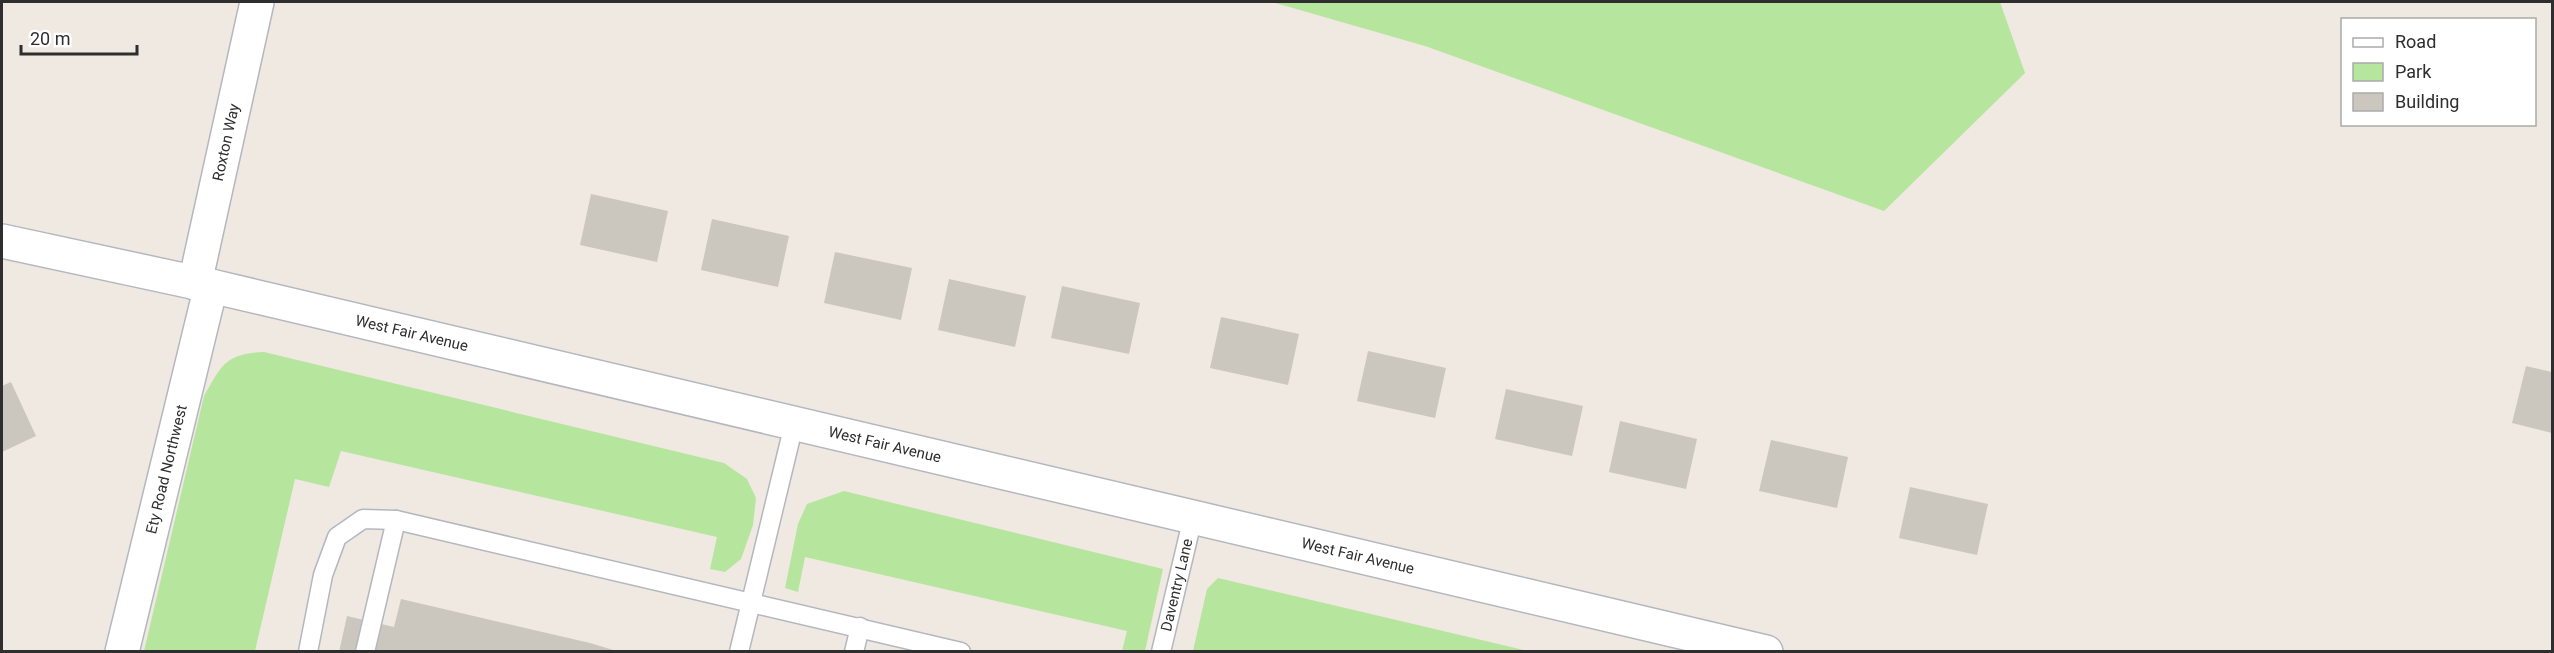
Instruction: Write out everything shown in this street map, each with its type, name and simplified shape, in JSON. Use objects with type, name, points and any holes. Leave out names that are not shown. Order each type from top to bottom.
[{"type":"street","name":"Roxton Way","points":[[203,285],[256,2]]},
{"type":"street","name":"West Fair Avenue","points":[[2,241],[203,285],[1766,651]]},
{"type":"street","name":"Ety Road Northwest","points":[[122,651],[203,285]]},
{"type":"lane","points":[[739,651],[794,423]]},
{"type":"lane","name":"Daventry Lane","points":[[1161,651],[1193,517]]},
{"type":"lane","points":[[308,651],[323,575],[337,537],[363,519],[396,520],[961,651]]},
{"type":"lane","points":[[365,651],[396,520]]},
{"type":"lane","points":[[854,651],[860,627]]},
{"type":"green space","points":[[1272,2],[2000,2],[2025,73],[1884,211],[1425,46]]},
{"type":"green space","points":[[264,352],[724,463],[747,479],[756,498],[753,525],[741,559],[725,572],[710,569],[717,537],[341,451],[329,487],[295,479],[255,651],[144,651],[204,396],[215,376],[226,363],[241,355]]},
{"type":"green space","points":[[844,491],[1163,569],[1145,651],[1122,651],[1127,631],[805,557],[798,592],[785,588],[798,524],[807,504]]},
{"type":"green space","points":[[1218,578],[1528,651],[1193,651],[1207,589]]},
{"type":"building","points":[[591,194],[668,211],[657,262],[580,245]]},
{"type":"building","points":[[712,219],[789,236],[778,287],[701,270]]},
{"type":"building","points":[[835,252],[912,268],[901,320],[824,303]]},
{"type":"building","points":[[949,279],[1026,296],[1015,347],[938,330]]},
{"type":"building","points":[[1062,286],[1140,303],[1129,354],[1051,338]]},
{"type":"building","points":[[1221,317],[1299,334],[1288,385],[1210,368]]},
{"type":"building","points":[[1368,351],[1446,368],[1435,418],[1357,401]]},
{"type":"building","points":[[2526,366],[2552,372],[2552,433],[2512,423]]},
{"type":"building","points":[[11,382],[36,436],[2,452],[2,386]]},
{"type":"building","points":[[1506,389],[1583,406],[1572,456],[1495,439]]},
{"type":"building","points":[[1620,421],[1697,439],[1686,489],[1609,472]]},
{"type":"building","points":[[1771,440],[1848,457],[1837,508],[1759,491]]},
{"type":"building","points":[[1910,487],[1988,504],[1977,555],[1899,538]]},
{"type":"building","points":[[401,599],[620,652],[339,652],[347,616],[394,627]]}]
